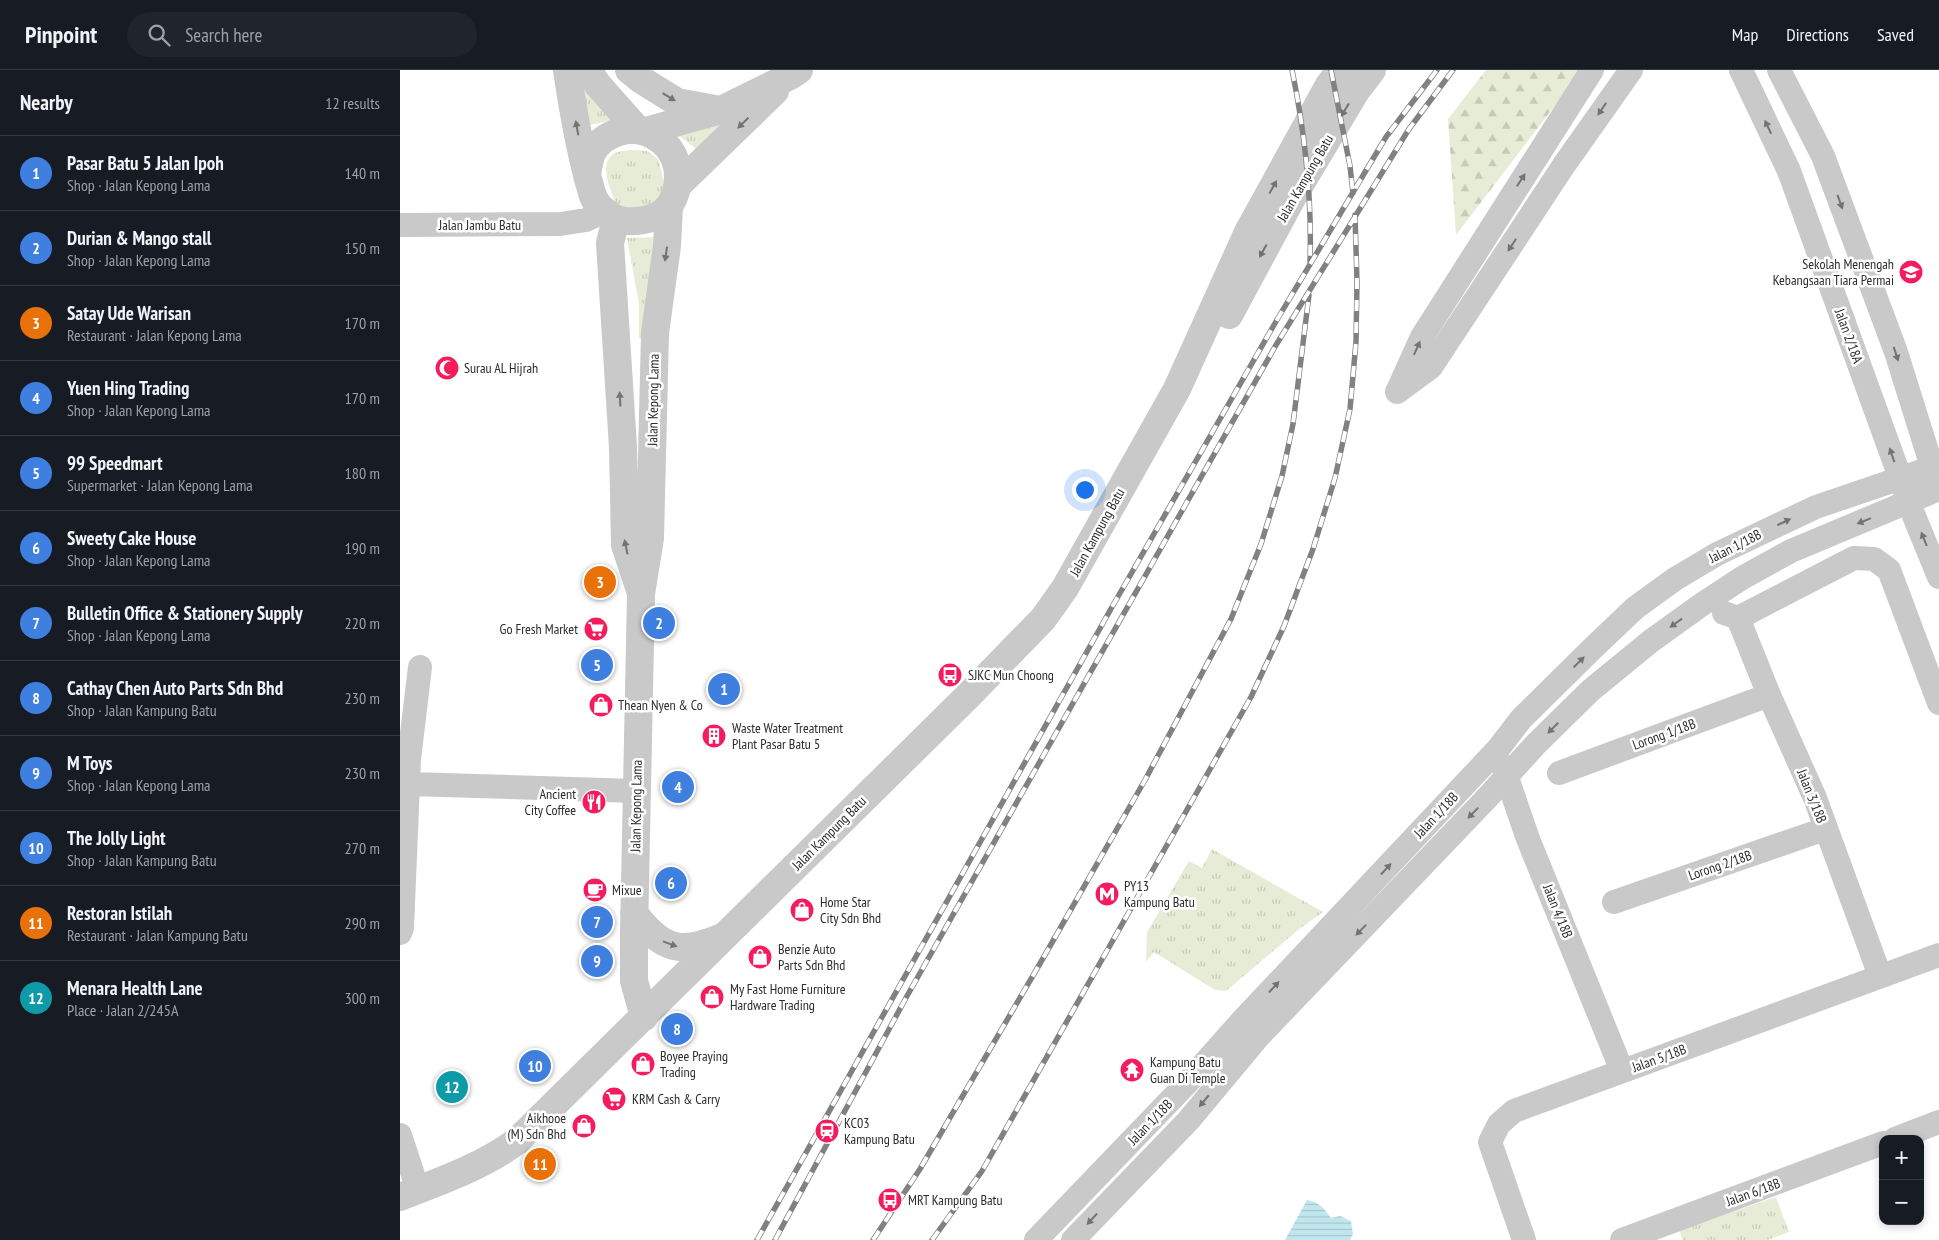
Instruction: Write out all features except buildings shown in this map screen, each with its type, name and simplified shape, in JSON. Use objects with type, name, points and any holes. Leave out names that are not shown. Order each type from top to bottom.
[{"type":"street","points":[[567,70],[586,176],[594,200],[610,215],[635,222],[653,217],[795,73]]},
{"type":"street","points":[[588,70],[598,85],[641,130],[663,141],[677,161],[674,195]]},
{"type":"street","points":[[629,70],[676,102],[721,110]]},
{"type":"street","name":"Jalan Kampung Batu","points":[[409,1193],[475,1167],[517,1142],[955,709],[1043,619],[1065,588],[1177,389],[1248,232],[1330,85],[1341,70]]},
{"type":"street","name":"Jalan Kampung Batu","points":[[1177,389],[1210,349],[1292,198],[1356,91],[1372,70]]},
{"type":"street","points":[[1592,70],[1422,337],[1398,392],[1431,367],[1564,165],[1631,70]]},
{"type":"street","name":"Jalan 2/18A","points":[[1741,70],[1789,171],[1900,479],[1939,577]]},
{"type":"street","points":[[1779,70],[1823,156],[1896,352],[1937,478]]},
{"type":"street","points":[[560,224],[577,209],[583,199],[586,176],[592,154],[600,142],[615,133],[641,130],[721,110],[795,73]]},
{"type":"street","name":"Jalan Kepong Lama","points":[[644,1017],[634,981],[641,594],[650,538],[654,333],[674,195]]},
{"type":"street","name":"Jalan Kepong Lama","points":[[610,215],[610,243],[623,447],[624,545],[641,594]]},
{"type":"street","name":"Jalan Jambu Batu","points":[[400,225],[560,224],[610,215]]},
{"type":"street","points":[[1448,295],[1470,309]]},
{"type":"street","name":"Jalan 1/18B","points":[[1036,1240],[1186,1084],[1241,1022],[1498,749],[1521,719],[1635,608],[1675,579],[1717,554],[1816,507],[1900,479],[1937,478]]},
{"type":"street","name":"Jalan 1/18B","points":[[1073,1240],[1188,1121],[1258,1037],[1536,744],[1591,690],[1651,641],[1701,604],[1742,578],[1791,550],[1909,501],[1937,478]]},
{"type":"street","points":[[1701,604],[1738,618],[1854,558],[1874,559],[1889,570],[1939,703]]},
{"type":"street","points":[[1738,618],[1742,578]]},
{"type":"street","name":"Jalan 3/18B","points":[[1738,618],[1769,695],[1815,798],[1880,976]]},
{"type":"street","points":[[400,933],[402,928],[409,784],[405,760],[420,667]]},
{"type":"street","name":"Lorong 1/18B","points":[[1559,773],[1769,695]]},
{"type":"street","name":"Jalan 4/18B","points":[[1498,749],[1528,839],[1622,1071]]},
{"type":"street","points":[[409,784],[636,792]]},
{"type":"street","name":"Lorong 2/18B","points":[[1614,902],[1825,829]]},
{"type":"street","points":[[634,913],[646,929],[660,940],[674,947],[689,948],[704,945],[726,935]]},
{"type":"street","name":"Jalan 5/18B","points":[[1524,1240],[1490,1142],[1499,1124],[1514,1111],[1939,955]]},
{"type":"street","points":[[1905,1135],[1939,1122]]},
{"type":"street","points":[[400,1135],[409,1193]]},
{"type":"street","name":"Jalan 6/18B","points":[[1622,1240],[1879,1144]]},
{"type":"green space","points":[[1486,70],[1582,70],[1456,235],[1448,119]]},
{"type":"green space","points":[[580,77],[614,120],[590,125]]},
{"type":"green space","points":[[728,121],[699,151],[679,136]]},
{"type":"green space","points":[[630,150],[647,151],[658,159],[664,181],[663,189],[657,201],[639,210],[617,206],[606,173],[608,161],[613,154]]},
{"type":"green space","points":[[658,237],[643,339],[639,338],[639,304],[627,238]]},
{"type":"green space","points":[[1212,849],[1323,912],[1298,930],[1226,991],[1215,990],[1154,952],[1146,962],[1147,932],[1189,861],[1202,868]]},
{"type":"green space","points":[[1776,1197],[1789,1232],[1767,1240],[1683,1240],[1679,1230]]},
{"type":"water","points":[[1307,1200],[1321,1206],[1331,1218],[1340,1216],[1351,1221],[1353,1234],[1350,1240],[1285,1240]]},
{"type":"railway","points":[[1292,70],[1307,166],[1310,262]]},
{"type":"railway","points":[[1331,70],[1350,166],[1353,193]]},
{"type":"railway","points":[[757,1240],[1112,607],[1278,318],[1386,137],[1437,70]]},
{"type":"railway","points":[[775,1240],[907,996],[1276,345],[1409,129],[1453,70]]},
{"type":"railway","points":[[932,1240],[982,1171],[1251,697],[1284,626],[1313,549],[1335,478],[1350,409],[1356,342],[1355,215]]},
{"type":"railway","points":[[873,1240],[920,1169],[1038,967],[1145,780],[1231,619],[1261,544],[1282,476],[1293,424],[1309,295]]},
{"type":"place","name":"Sekolah Menengah Kebangsaan Tiara Permai","points":[[1911,272]]},
{"type":"place","name":"Surau AL Hijrah","points":[[447,368]]},
{"type":"place","name":"Satay Ude Warisan","points":[[600,582]]},
{"type":"place","name":"Durian & Mango stall","points":[[659,623]]},
{"type":"place","name":"Go Fresh Market","points":[[596,629]]},
{"type":"place","name":"99 Speedmart","points":[[597,665]]},
{"type":"place","name":"SJKC Mun Choong","points":[[950,675]]},
{"type":"place","name":"Pasar Batu 5 Jalan Ipoh","points":[[724,689]]},
{"type":"place","name":"Thean Nyen & Co","points":[[601,705]]},
{"type":"place","name":"Waste Water Treatment Plant Pasar Batu 5","points":[[714,736]]},
{"type":"place","name":"Yuen Hing Trading","points":[[678,787]]},
{"type":"place","name":"Ancient City Coffee","points":[[594,802]]},
{"type":"place","name":"Sweety Cake House","points":[[671,883]]},
{"type":"place","name":"Mixue","points":[[595,890]]},
{"type":"place","name":"PY13 Kampung Batu","points":[[1107,894]]},
{"type":"place","name":"Home Star City Sdn Bhd","points":[[802,910]]},
{"type":"place","name":"Bulletin Office & Stationery Supply","points":[[597,922]]},
{"type":"place","name":"Benzie Auto Parts Sdn Bhd","points":[[760,957]]},
{"type":"place","name":"M Toys","points":[[597,961]]},
{"type":"place","name":"My Fast Home Furniture Hardware Trading","points":[[712,997]]},
{"type":"place","name":"Cathay Chen Auto Parts Sdn Bhd","points":[[677,1029]]},
{"type":"place","name":"Boyee Praying Trading","points":[[643,1064]]},
{"type":"place","name":"The Jolly Light","points":[[535,1066]]},
{"type":"place","name":"Kampung Batu Guan Di Temple","points":[[1132,1070]]},
{"type":"place","name":"Menara Health Lane","points":[[452,1087]]},
{"type":"place","name":"KRM Cash & Carry","points":[[614,1099]]},
{"type":"place","name":"Aikhooe (M) Sdn Bhd","points":[[584,1126]]},
{"type":"place","name":"KC03 Kampung Batu","points":[[827,1131]]},
{"type":"place","name":"Restoran Istilah","points":[[540,1164]]},
{"type":"place","name":"MRT Kampung Batu","points":[[890,1200]]}]
